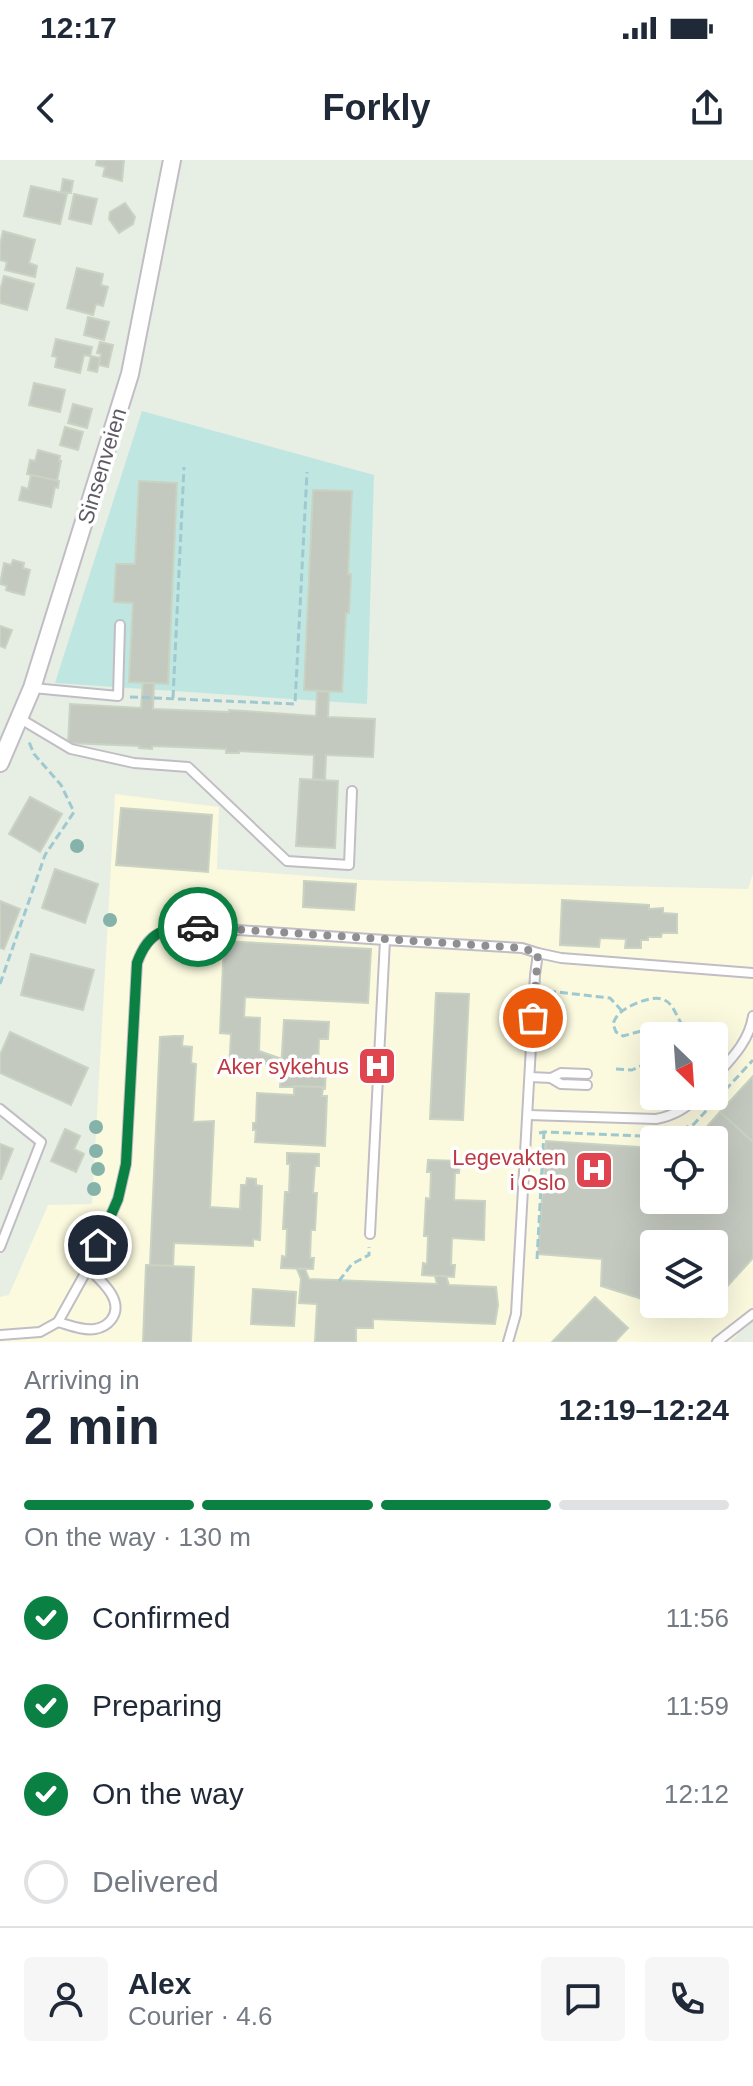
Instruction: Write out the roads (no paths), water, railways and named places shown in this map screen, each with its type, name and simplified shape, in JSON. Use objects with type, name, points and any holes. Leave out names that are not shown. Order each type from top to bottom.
[{"type":"street","name":"Sinsenveien","points":[[0,763],[32,688],[130,374],[172,160]]},
{"type":"lane","points":[[32,688],[118,696],[120,625]]},
{"type":"lane","points":[[19,718],[71,749],[134,763],[188,767],[287,861],[349,865],[352,791]]},
{"type":"lane","points":[[0,1335],[40,1332],[58,1322],[88,1268],[118,1199],[126,1164],[137,963],[142,947],[151,937],[164,930],[181,926],[522,948],[561,958],[753,973]]},
{"type":"lane","points":[[370,1234],[385,940]]},
{"type":"lane","points":[[508,1342],[516,1314],[538,953]]},
{"type":"lane","points":[[728,1062],[748,1036],[753,1016]]},
{"type":"lane","points":[[551,1078],[561,1073],[587,1074]]},
{"type":"lane","points":[[530,1077],[551,1078],[561,1084],[587,1085]]},
{"type":"lane","points":[[0,1109],[41,1142],[0,1247]]},
{"type":"lane","points":[[528,1115],[656,1119],[682,1110]]},
{"type":"lane","points":[[58,1322],[96,1329],[114,1316],[116,1307],[113,1297],[88,1268]]},
{"type":"lane","points":[[717,1342],[753,1314]]},
{"type":"lane","points":[[40,1332],[42,1342]]},
{"type":"place","name":"Aker sykehus","points":[[377,1066]]},
{"type":"place","name":"Legevakten i Oslo","points":[[594,1170]]}]
